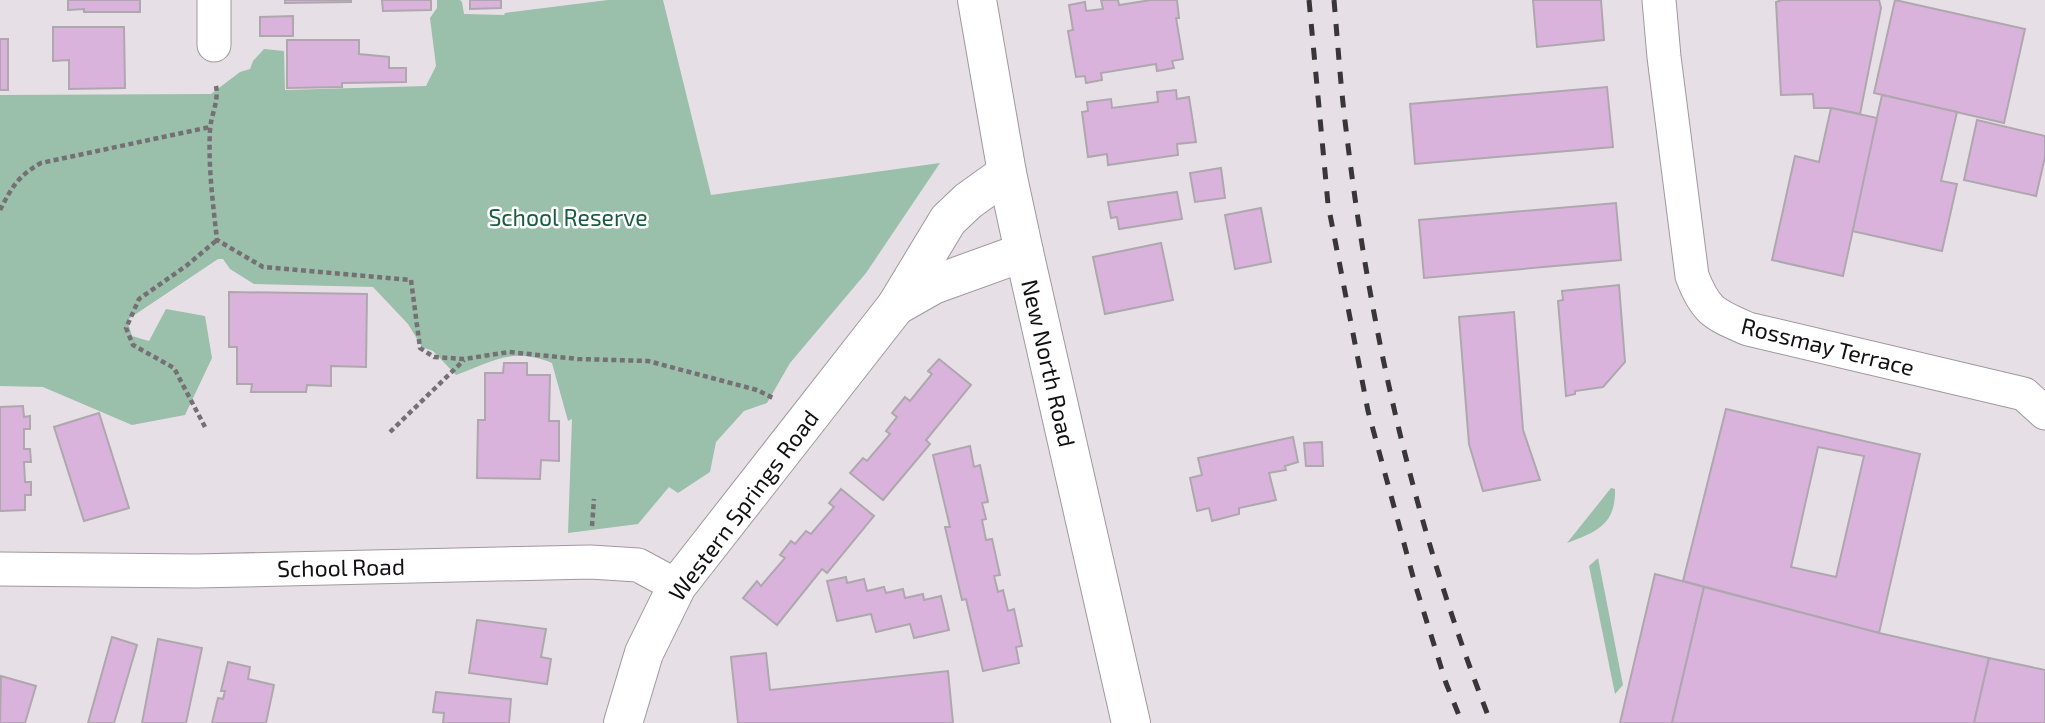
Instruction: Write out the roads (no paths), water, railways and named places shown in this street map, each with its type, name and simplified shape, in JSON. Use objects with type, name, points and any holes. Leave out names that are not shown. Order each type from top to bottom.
[{"type":"street","points":[[214,0],[214,46]]},
{"type":"street","name":"New North Road","points":[[977,0],[1007,173],[1131,723]]},
{"type":"street","name":"Rossmay Terrace","points":[[1659,0],[1692,276],[1702,301],[1717,316],[1748,329],[2024,394],[2045,413]]},
{"type":"street","name":"Western Springs Road","points":[[623,723],[644,653],[677,586],[896,306],[948,220],[968,201],[1007,173]]},
{"type":"street","name":"Western Springs Road","points":[[896,306],[933,285],[1024,252]]},
{"type":"street","name":"School Road","points":[[0,569],[196,571],[590,562],[638,565],[677,586]]},
{"type":"railway","points":[[1309,0],[1328,204],[1368,411],[1415,584],[1446,683],[1462,723]]},
{"type":"railway","points":[[1334,0],[1343,103],[1357,212],[1369,287],[1400,435],[1441,580],[1491,723]]},
{"type":"park label","name":"School Reserve","points":[[568,217]]}]
